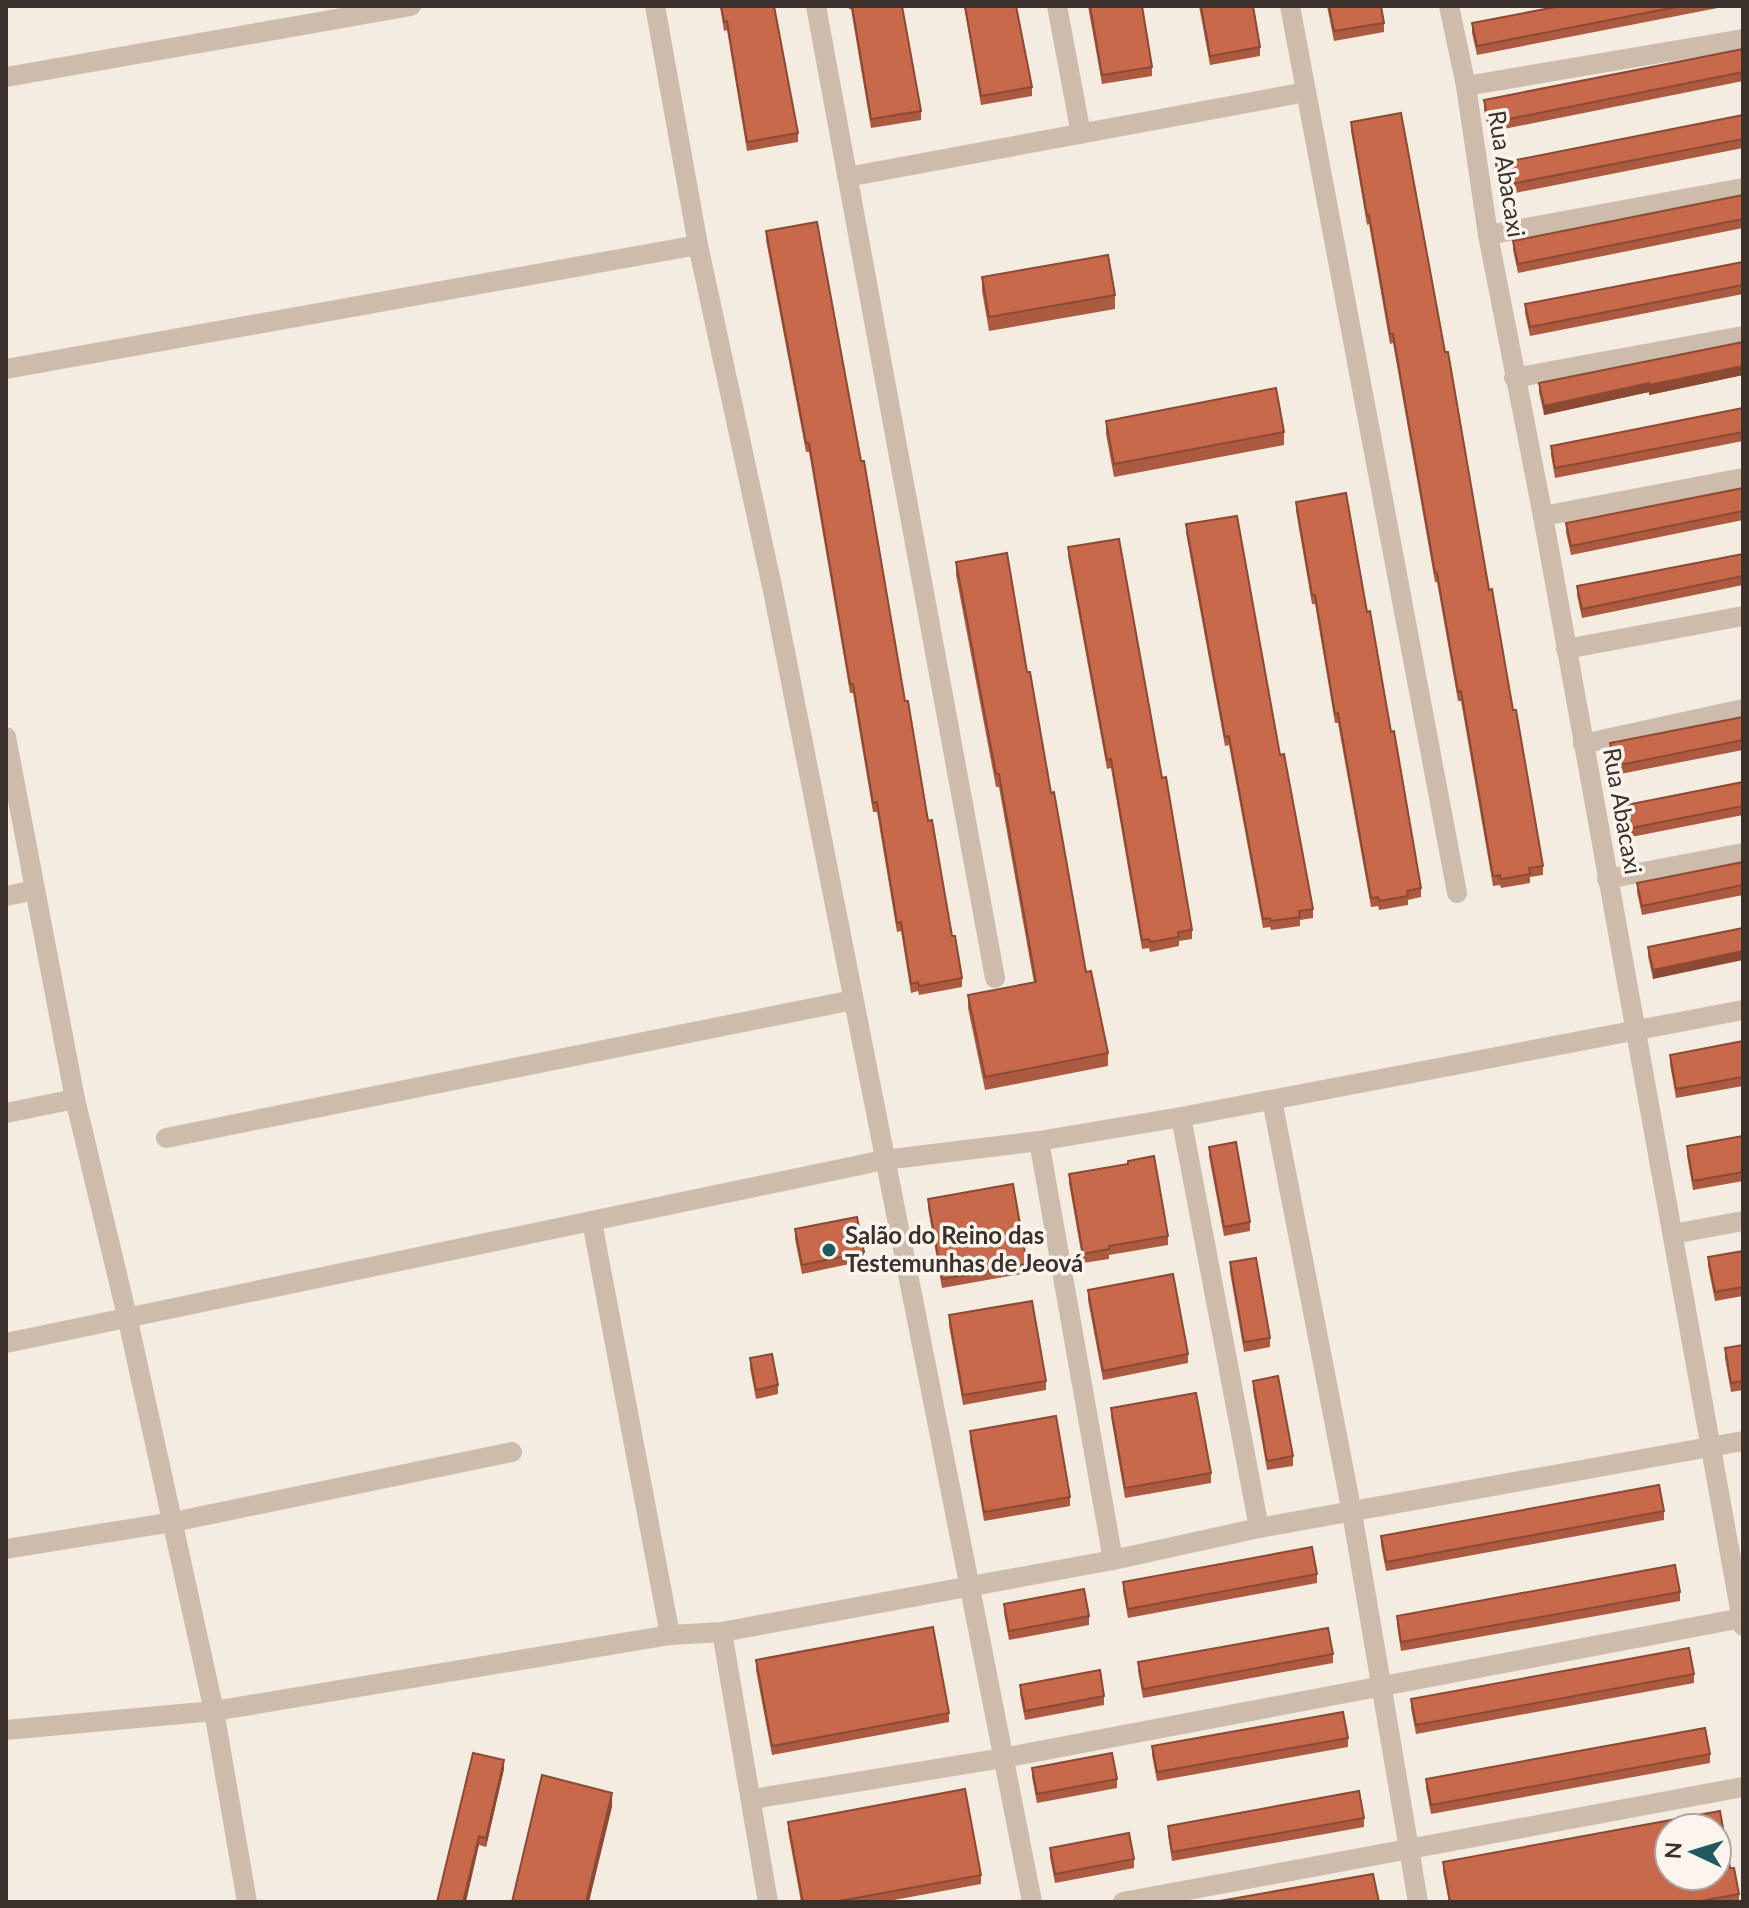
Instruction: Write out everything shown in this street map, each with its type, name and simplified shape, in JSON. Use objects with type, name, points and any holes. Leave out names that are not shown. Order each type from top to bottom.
[{"type":"street","points":[[6,77],[411,6]]},
{"type":"street","points":[[655,6],[698,245],[773,591],[1032,1902]]},
{"type":"street","points":[[816,6],[995,978]]},
{"type":"street","points":[[1057,6],[1081,134]]},
{"type":"street","points":[[1290,6],[1457,893]]},
{"type":"street","name":"Rua Abacaxi","points":[[1449,6],[1466,86],[1488,235],[1543,516],[1742,1622]]},
{"type":"street","points":[[1466,86],[1743,39]]},
{"type":"street","points":[[847,177],[1306,92]]},
{"type":"street","points":[[1488,235],[1743,188]]},
{"type":"street","points":[[6,369],[698,245]]},
{"type":"street","points":[[1514,378],[1743,336]]},
{"type":"street","points":[[1543,516],[1743,478]]},
{"type":"street","points":[[1566,649],[1743,616]]},
{"type":"street","points":[[1583,744],[1743,709]]},
{"type":"street","points":[[6,737],[75,1099],[127,1316],[214,1711],[247,1902]]},
{"type":"street","points":[[1607,879],[1743,853]]},
{"type":"street","points":[[6,896],[35,890]]},
{"type":"street","points":[[166,1138],[853,1000]]},
{"type":"street","points":[[6,1343],[884,1160],[1039,1141],[1181,1117],[1743,1010]]},
{"type":"street","points":[[6,1113],[75,1099]]},
{"type":"street","points":[[1272,1100],[1352,1513],[1418,1902]]},
{"type":"street","points":[[1181,1117],[1259,1528]]},
{"type":"street","points":[[1039,1141],[1113,1560]]},
{"type":"street","points":[[1673,1234],[1743,1221]]},
{"type":"street","points":[[592,1222],[670,1635]]},
{"type":"street","points":[[6,1730],[214,1711],[670,1635],[722,1632],[1113,1560],[1259,1528],[1743,1441]]},
{"type":"street","points":[[6,1549],[173,1522],[512,1452]]},
{"type":"street","points":[[752,1799],[1003,1758],[1742,1622]]},
{"type":"street","points":[[722,1632],[768,1902]]},
{"type":"street","points":[[1123,1902],[1743,1787]]},
{"type":"building","points":[[721,6],[774,6],[798,133],[747,142],[727,21],[724,22]]},
{"type":"building","points":[[852,6],[902,6],[921,111],[871,119]]},
{"type":"building","points":[[965,6],[1016,6],[1032,87],[981,96]]},
{"type":"building","points":[[1090,6],[1142,6],[1152,67],[1102,75]]},
{"type":"building","points":[[1201,6],[1253,6],[1260,47],[1210,56]]},
{"type":"building","points":[[1329,6],[1381,6],[1384,23],[1334,31]]},
{"type":"building","points":[[1561,6],[1681,6],[1477,46],[1472,23]]},
{"type":"building","points":[[1743,49],[1743,72],[1489,123],[1484,100]]},
{"type":"building","points":[[1401,113],[1543,866],[1529,868],[1530,874],[1501,879],[1500,875],[1493,876],[1461,691],[1458,692],[1351,122]]},
{"type":"building","points":[[1743,115],[1743,139],[1500,186],[1496,164]]},
{"type":"building","points":[[1743,195],[1743,219],[1518,264],[1513,241]]},
{"type":"building","points":[[817,222],[861,461],[864,461],[928,821],[932,820],[962,978],[919,986],[918,982],[911,984],[901,922],[897,923],[877,802],[873,803],[809,443],[806,443],[766,231]]},
{"type":"building","points":[[1108,255],[1115,295],[989,317],[982,277]]},
{"type":"building","points":[[1743,262],[1743,285],[1530,327],[1525,304]]},
{"type":"building","points":[[1743,342],[1743,366],[1544,406],[1539,383]]},
{"type":"building","points":[[1276,388],[1284,432],[1114,464],[1106,421]]},
{"type":"building","points":[[1743,408],[1743,432],[1555,468],[1551,446]]},
{"type":"building","points":[[1743,488],[1743,511],[1571,546],[1566,523]]},
{"type":"building","points":[[1346,493],[1391,732],[1394,731],[1421,888],[1407,891],[1408,896],[1379,901],[1378,897],[1371,898],[1296,502]]},
{"type":"building","points":[[1237,516],[1280,755],[1284,754],[1313,909],[1299,911],[1300,917],[1271,921],[1270,918],[1263,919],[1229,736],[1225,737],[1186,524]]},
{"type":"building","points":[[1119,539],[1162,778],[1166,777],[1192,930],[1178,932],[1179,937],[1150,942],[1149,939],[1142,940],[1111,759],[1107,760],[1068,547]]},
{"type":"building","points":[[1007,553],[1086,972],[1091,971],[1108,1053],[985,1077],[968,995],[1036,982],[999,774],[996,774],[956,562]]},
{"type":"building","points":[[1743,554],[1743,576],[1582,609],[1577,586]]},
{"type":"building","points":[[1743,717],[1743,740],[1615,766],[1610,743]]},
{"type":"building","points":[[1743,782],[1743,806],[1626,829],[1621,806]]},
{"type":"building","points":[[1743,862],[1743,885],[1642,906],[1637,883]]},
{"type":"building","points":[[1743,928],[1743,951],[1653,970],[1648,947]]},
{"type":"building","points":[[1743,1041],[1743,1077],[1676,1089],[1670,1055]]},
{"type":"building","points":[[1743,1136],[1743,1172],[1693,1181],[1687,1146]]},
{"type":"building","points":[[1236,1142],[1250,1222],[1224,1227],[1209,1147]]},
{"type":"building","points":[[1154,1156],[1168,1236],[1109,1246],[1109,1249],[1083,1254],[1069,1174],[1128,1164],[1128,1161]]},
{"type":"building","points":[[1013,1184],[1027,1264],[942,1279],[928,1199]]},
{"type":"building","points":[[857,1217],[864,1252],[802,1265],[795,1229]]},
{"type":"building","points":[[1743,1251],[1743,1287],[1715,1292],[1708,1257]]},
{"type":"building","points":[[1256,1258],[1270,1338],[1244,1342],[1230,1262]]},
{"type":"building","points":[[1173,1274],[1188,1354],[1103,1371],[1088,1290]]},
{"type":"building","points":[[1032,1301],[1046,1381],[963,1395],[949,1315]]},
{"type":"building","points":[[1743,1345],[1743,1381],[1731,1383],[1725,1348]]},
{"type":"building","points":[[772,1354],[778,1385],[756,1390],[750,1358]]},
{"type":"building","points":[[1278,1376],[1293,1456],[1267,1461],[1253,1381]]},
{"type":"building","points":[[1196,1393],[1211,1473],[1125,1488],[1111,1408]]},
{"type":"building","points":[[1056,1416],[1070,1497],[984,1512],[970,1431]]},
{"type":"building","points":[[1659,1485],[1664,1511],[1386,1562],[1381,1536]]},
{"type":"building","points":[[1312,1547],[1317,1574],[1128,1609],[1123,1582]]},
{"type":"building","points":[[1675,1565],[1680,1592],[1401,1642],[1397,1616]]},
{"type":"building","points":[[1084,1589],[1089,1616],[1009,1631],[1004,1604]]},
{"type":"building","points":[[933,1627],[949,1713],[772,1746],[756,1660]]},
{"type":"building","points":[[1328,1628],[1333,1654],[1143,1689],[1138,1662]]},
{"type":"building","points":[[1689,1648],[1694,1674],[1416,1725],[1411,1699]]},
{"type":"building","points":[[1100,1670],[1104,1696],[1025,1711],[1020,1685]]},
{"type":"building","points":[[1343,1712],[1348,1738],[1157,1772],[1152,1746]]},
{"type":"building","points":[[1705,1728],[1710,1754],[1431,1805],[1426,1779]]},
{"type":"building","points":[[473,1753],[504,1760],[486,1838],[479,1836],[463,1902],[437,1902]]},
{"type":"building","points":[[1112,1753],[1117,1779],[1037,1794],[1032,1768]]},
{"type":"building","points":[[542,1775],[612,1793],[586,1902],[512,1902]]},
{"type":"building","points":[[965,1789],[981,1875],[834,1902],[803,1902],[788,1822]]},
{"type":"building","points":[[1359,1791],[1364,1818],[1172,1852],[1168,1826]]},
{"type":"building","points":[[1653,1823],[1653,1892],[1733,1892],[1734,1868],[1739,1894],[1696,1902],[1450,1902],[1443,1862]]},
{"type":"building","points":[[1129,1833],[1134,1859],[1055,1874],[1050,1848]]},
{"type":"building","points":[[1373,1874],[1379,1902],[1214,1902]]},
{"type":"place","name":"Salão do Reino das Testemunhas de Jeová","points":[[829,1250]]}]
